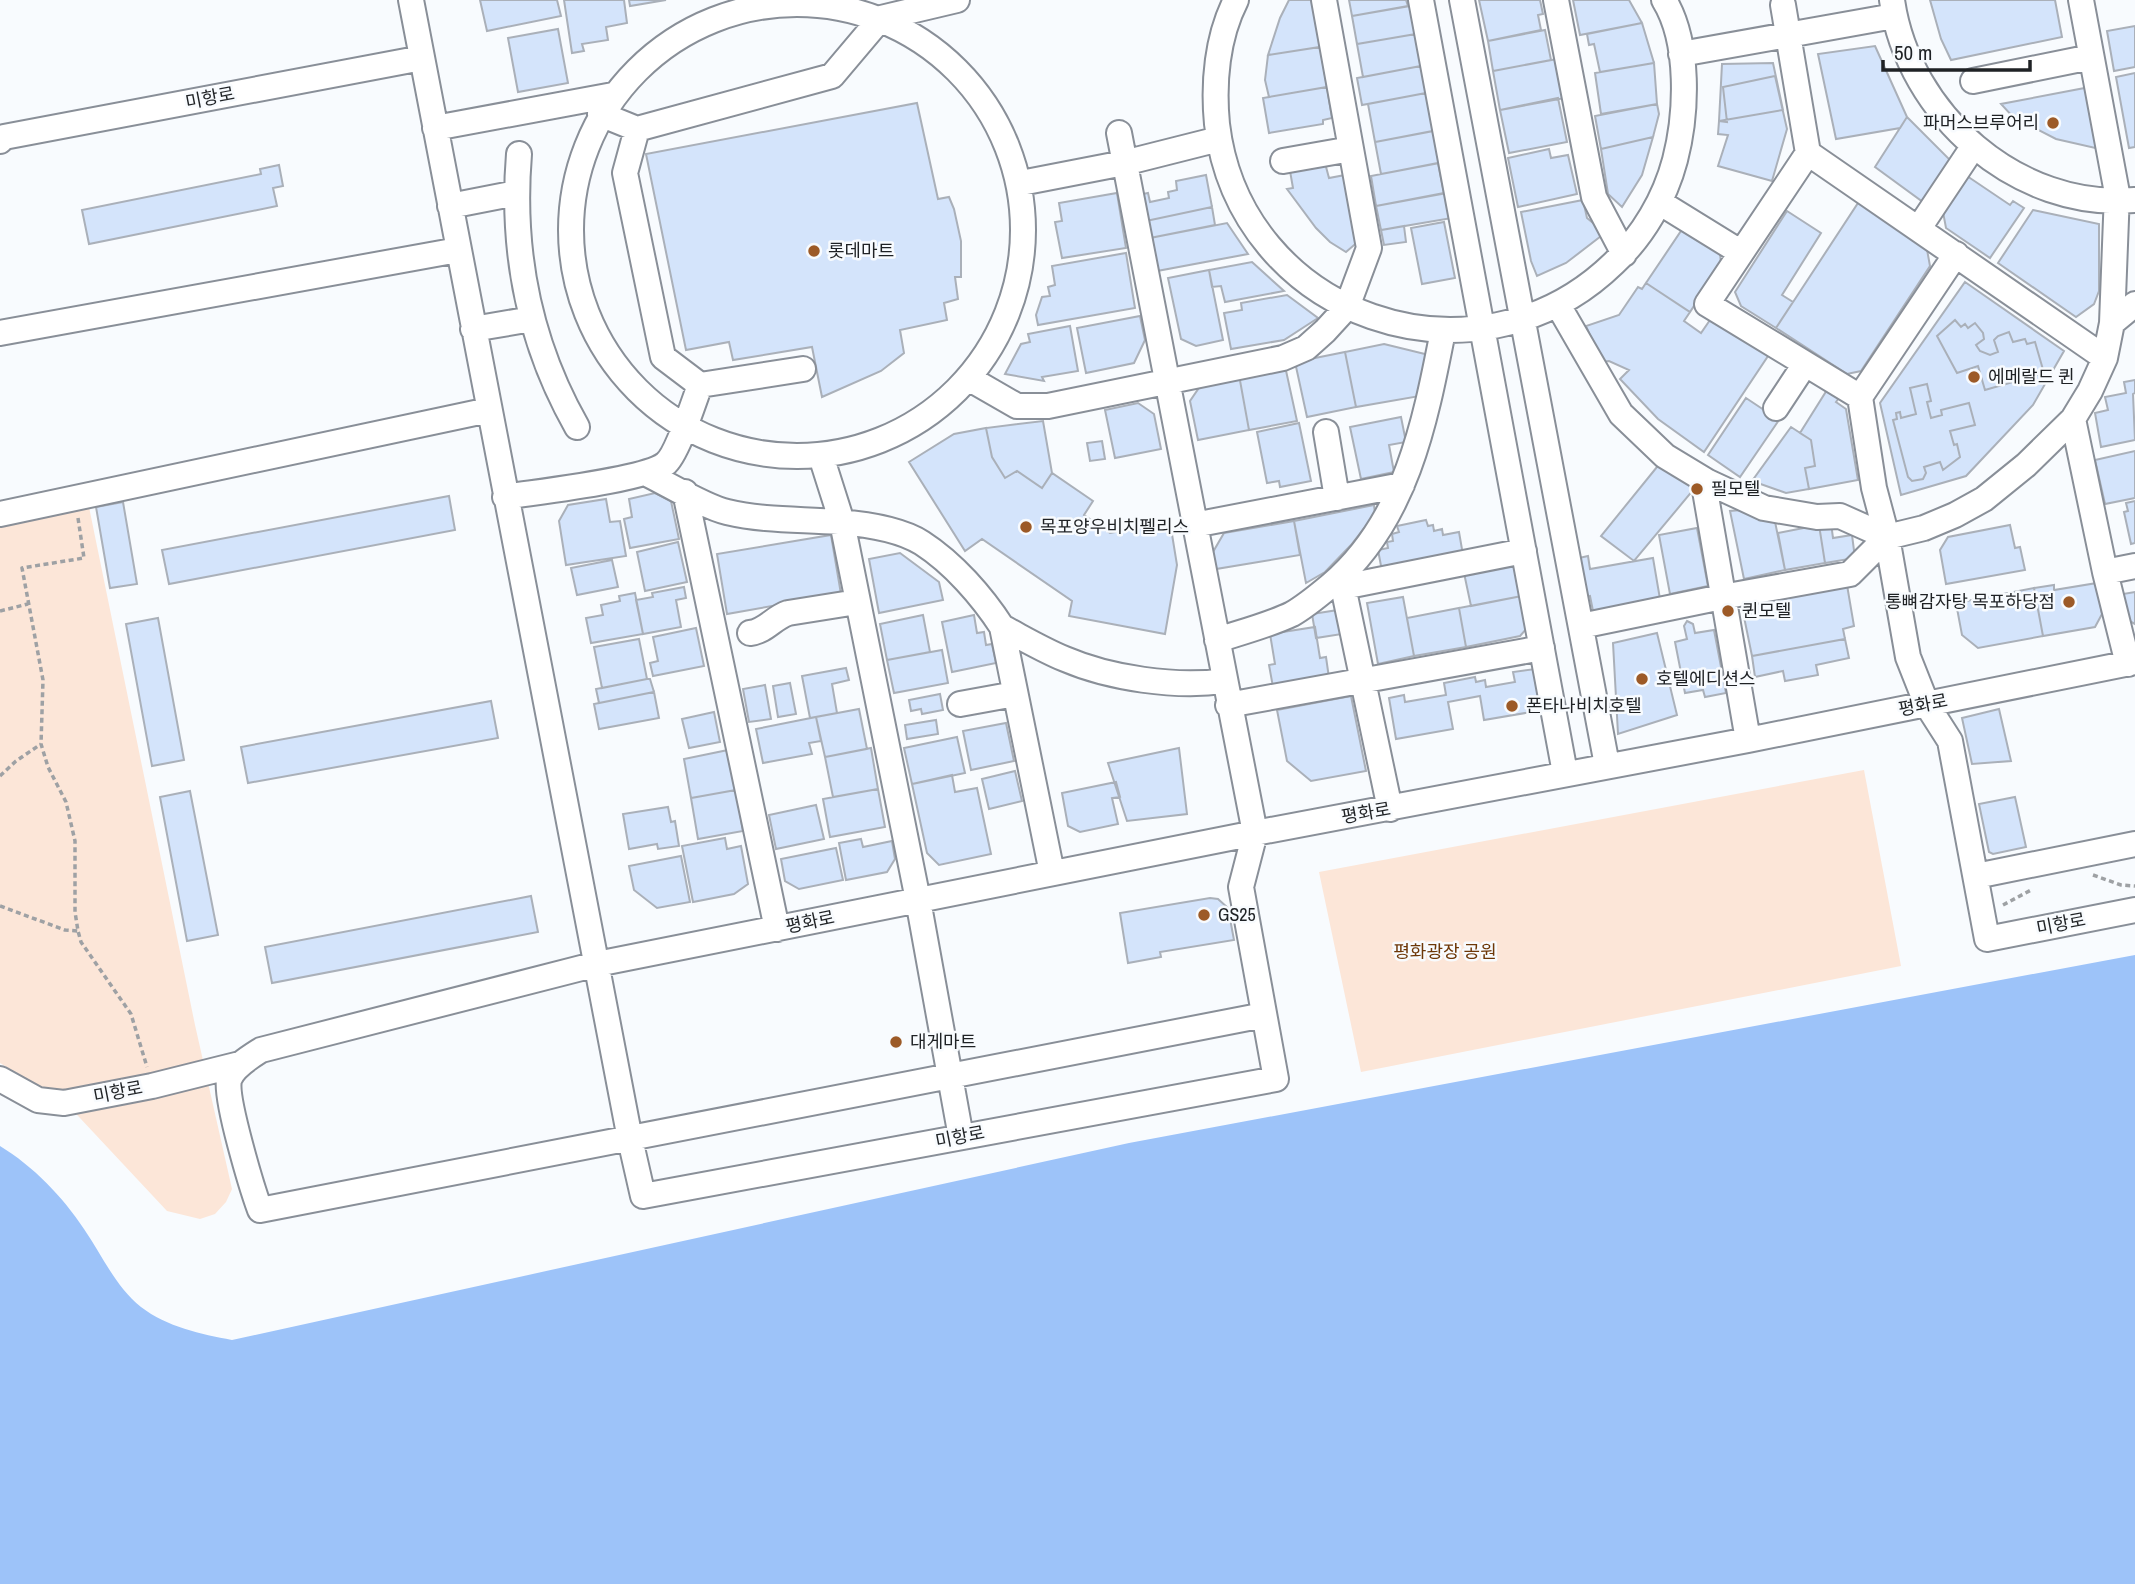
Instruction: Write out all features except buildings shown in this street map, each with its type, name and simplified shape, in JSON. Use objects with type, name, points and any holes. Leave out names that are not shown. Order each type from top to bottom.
[{"type":"street","points":[[411,0],[629,1139]]},
{"type":"street","points":[[637,129],[832,76],[881,18],[908,6],[957,0]]},
{"type":"street","points":[[1214,0],[1227,26]]},
{"type":"street","points":[[1236,0],[1216,71],[1215,105],[1219,139],[1243,208],[1263,238],[1287,265],[1316,288],[1347,307],[1399,325],[1443,331],[1482,328],[1522,320],[1558,305],[1582,291],[1624,254],[1642,231],[1672,173],[1681,138],[1684,102],[1681,54],[1671,10],[1664,0]]},
{"type":"street","points":[[970,379],[1017,406],[1048,406],[1283,358],[1306,348],[1325,331],[1347,307],[1369,248],[1324,0]]},
{"type":"street","points":[[1421,0],[1565,773]]},
{"type":"street","points":[[1462,0],[1607,765]]},
{"type":"street","points":[[1556,0],[1594,197],[1624,254]]},
{"type":"street","points":[[1581,626],[1850,574],[1887,537],[1924,528],[1984,499],[2026,465],[2073,419],[2105,358],[2112,323],[2126,201],[2091,57],[2081,0]]},
{"type":"street","points":[[781,4],[827,5],[881,18],[924,42],[967,80],[999,127],[1021,183],[1025,233],[1018,286],[1000,335],[970,379],[928,417],[877,443],[821,456],[784,457],[747,452],[711,441],[685,425],[624,378],[587,318],[570,250],[574,180],[607,105],[653,54],[702,23],[724,15],[781,4]]},
{"type":"street","points":[[1783,5],[1808,153],[1707,304],[1860,397]]},
{"type":"street","points":[[1681,54],[1788,33],[1893,8],[1910,65],[1937,109],[1973,147],[2017,176],[2066,194],[2126,201]]},
{"type":"street","points":[[1973,81],[2091,57]]},
{"type":"street","name":"미항로","points":[[0,141],[4,137],[422,58]]},
{"type":"street","points":[[435,128],[607,105],[637,129]]},
{"type":"street","points":[[637,129],[625,173],[663,357],[700,385],[803,369]]},
{"type":"street","points":[[240,1065],[229,1079],[230,1100],[251,1187],[260,1210],[1264,1014],[1241,887],[1255,833],[1119,133]]},
{"type":"street","points":[[1021,183],[1124,163],[1219,139]]},
{"type":"street","points":[[1919,228],[1973,147]]},
{"type":"street","points":[[1283,161],[1351,149]]},
{"type":"street","points":[[1808,153],[2105,358]]},
{"type":"street","points":[[519,154],[516,193],[521,264],[528,308],[555,386],[577,427]]},
{"type":"street","points":[[450,206],[516,193]]},
{"type":"street","points":[[1659,202],[1740,252]]},
{"type":"street","points":[[0,333],[458,250]]},
{"type":"street","points":[[1956,254],[1860,397],[1874,488],[1887,537],[1908,657],[1927,705],[1950,741],[1983,914]]},
{"type":"street","points":[[2112,323],[2135,304]]},
{"type":"street","points":[[1558,305],[1622,414],[1665,456],[1703,479],[1764,508],[1817,517],[1840,516],[1887,537]]},
{"type":"street","points":[[473,329],[532,319]]},
{"type":"street","points":[[1217,640],[1294,613],[1342,582],[1375,537],[1402,485],[1425,413],[1443,331]]},
{"type":"street","points":[[1776,408],[1805,364]]},
{"type":"street","points":[[505,497],[645,473],[667,463],[700,385]]},
{"type":"street","points":[[0,514],[489,410]]},
{"type":"street","points":[[2073,419],[2105,572],[2131,663]]},
{"type":"street","points":[[1326,432],[1337,498]]},
{"type":"street","points":[[821,456],[842,522],[918,900],[961,1137]]},
{"type":"street","points":[[645,473],[725,512],[775,521],[842,522],[877,526],[920,541],[948,563],[991,610],[1002,627],[1052,873]]},
{"type":"street","points":[[1703,479],[1748,740]]},
{"type":"street","points":[[1194,525],[1402,485]]},
{"type":"street","points":[[685,492],[777,929]]},
{"type":"street","points":[[1342,582],[1524,551]]},
{"type":"street","points":[[2105,572],[2135,566]]},
{"type":"street","points":[[1342,582],[1390,808]]},
{"type":"street","points":[[750,633],[760,632],[779,616],[788,613],[857,602]]},
{"type":"street","points":[[1002,627],[1066,660],[1105,672],[1142,680],[1208,683],[1224,681]]},
{"type":"street","points":[[1228,705],[1542,648]]},
{"type":"street","name":"평화로","points":[[240,1065],[261,1050],[597,964],[2131,663]]},
{"type":"street","points":[[960,704],[1015,694]]},
{"type":"street","points":[[1976,876],[2135,844]]},
{"type":"street","name":"미항로","points":[[1983,914],[1987,939],[2135,910]]},
{"type":"street","name":"미항로","points":[[629,1139],[643,1196],[1276,1079],[1264,1014]]},
{"type":"street","name":"미항로","points":[[0,1079],[30,1097],[64,1103],[240,1065]]},
{"type":"path","points":[[74,498],[84,558],[22,569],[43,680],[41,744],[48,768],[66,802],[72,823],[76,861],[75,912],[81,942],[131,1014],[152,1086]]},
{"type":"path","points":[[0,611],[28,604]]},
{"type":"path","points":[[0,776],[41,744]]},
{"type":"path","points":[[2089,875],[2121,885],[2135,886]]},
{"type":"path","points":[[1983,914],[2042,884]]},
{"type":"path","points":[[0,905],[65,930],[78,931]]},
{"type":"green space","points":[[89,507],[195,1025],[232,1189],[226,1202],[215,1214],[200,1219],[167,1211],[65,1102],[0,1063],[0,527]]},
{"type":"green space","name":"평화광장 공원","points":[[1864,770],[1901,966],[1361,1072],[1319,872]]},
{"type":"water","points":[[2135,955],[2135,1584],[0,1584],[0,1146],[36,1173],[67,1205],[116,1280],[141,1307],[173,1325],[232,1340],[1129,1143]]},
{"type":"place","name":"파머스브루어리","points":[[2053,123]]},
{"type":"place","name":"롯데마트","points":[[814,251]]},
{"type":"place","name":"에메랄드 퀸","points":[[1974,377]]},
{"type":"place","name":"필모텔","points":[[1697,489]]},
{"type":"place","name":"목포양우비치펠리스","points":[[1026,527]]},
{"type":"place","name":"통뼈감자탕 목포하당점","points":[[2069,602]]},
{"type":"place","name":"퀸모텔","points":[[1728,611]]},
{"type":"place","name":"호텔에디션스","points":[[1642,679]]},
{"type":"place","name":"폰타나비치호텔","points":[[1512,706]]},
{"type":"place","name":"GS25","points":[[1204,915]]},
{"type":"place","name":"대게마트","points":[[896,1042]]}]
